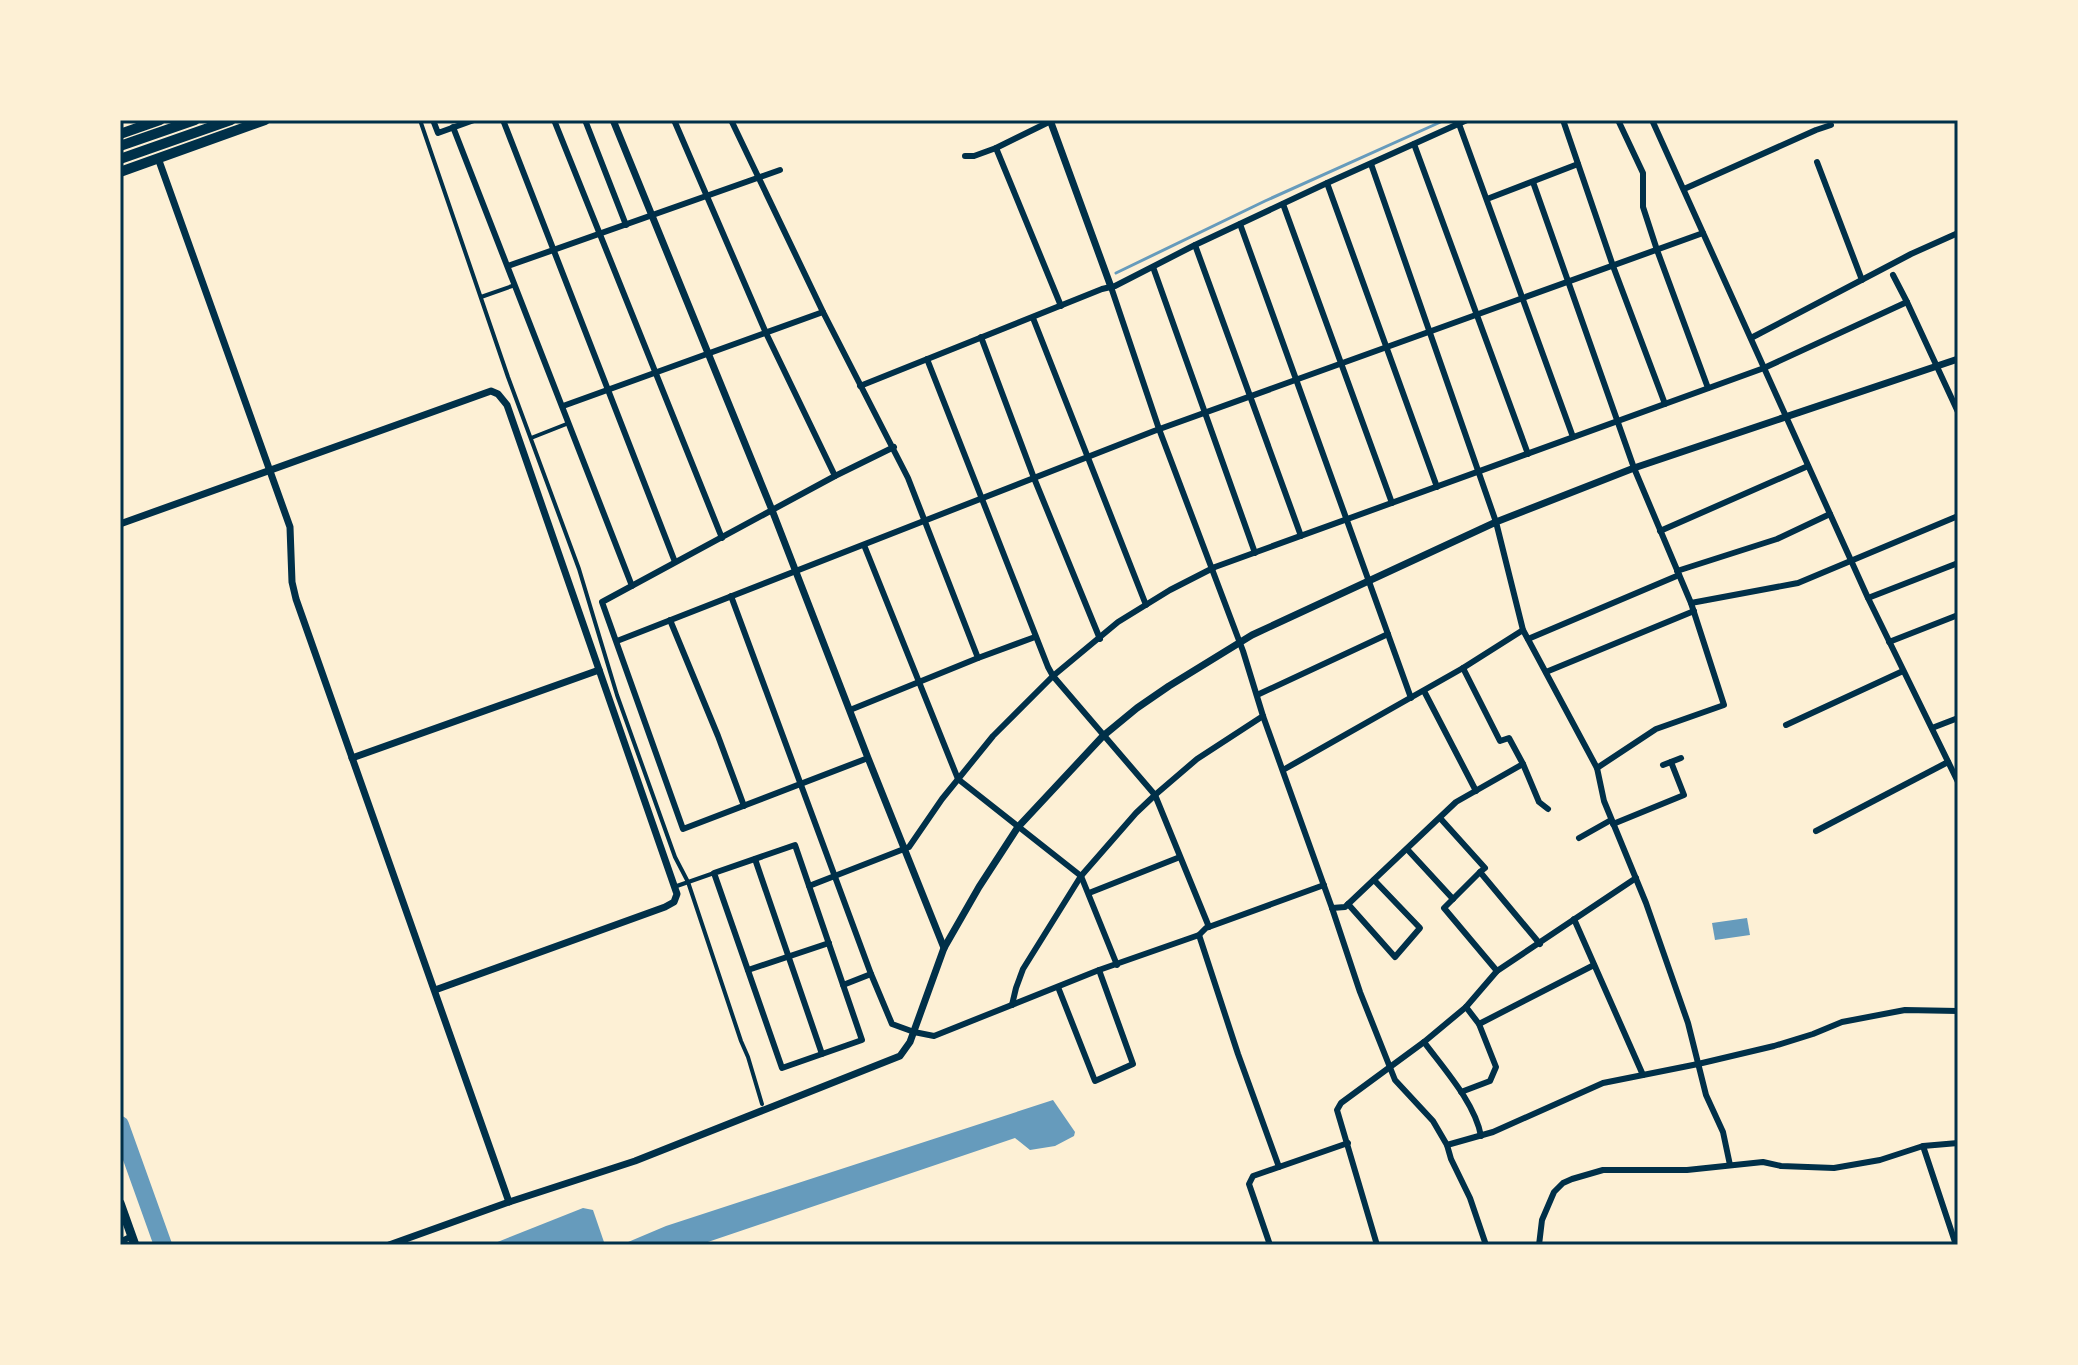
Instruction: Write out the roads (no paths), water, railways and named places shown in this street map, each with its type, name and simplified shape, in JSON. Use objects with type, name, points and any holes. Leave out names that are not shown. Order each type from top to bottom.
[{"type":"highway","points":[[120,134],[160,120]]},
{"type":"highway","points":[[120,146],[195,120]]},
{"type":"highway","points":[[120,159],[231,120]]},
{"type":"highway","points":[[120,172],[265,120]]},
{"type":"main road","points":[[120,1203],[133,1241]]},
{"type":"street","points":[[420,120],[579,569],[645,775],[675,857],[688,882],[762,1104]]},
{"type":"street","points":[[433,120],[438,133],[474,120]]},
{"type":"street","points":[[503,120],[675,562]]},
{"type":"street","points":[[554,120],[722,538]]},
{"type":"street","points":[[585,120],[626,225]]},
{"type":"street","points":[[613,120],[772,510],[944,948]]},
{"type":"street","points":[[674,120],[766,333],[835,476]]},
{"type":"street","points":[[731,120],[823,312],[894,447],[978,658]]},
{"type":"street","points":[[965,156],[996,148],[1051,120],[1159,429],[1239,642],[1360,992],[1395,1080],[1433,1121],[1447,1145],[1486,1245]]},
{"type":"street","points":[[860,386],[1111,287],[1327,183],[1467,120]]},
{"type":"street","points":[[1563,120],[1665,404]]},
{"type":"street","points":[[1618,120],[1643,173],[1643,207],[1708,388]]},
{"type":"street","points":[[1652,120],[1850,561],[1958,782]]},
{"type":"street","points":[[1459,124],[1573,437]]},
{"type":"street","points":[[1684,189],[1831,125]]},
{"type":"street","points":[[453,127],[632,586]]},
{"type":"street","points":[[1414,144],[1528,454]]},
{"type":"street","points":[[996,148],[1061,306]]},
{"type":"street","points":[[158,158],[290,527],[292,582],[296,599],[509,1202]]},
{"type":"street","points":[[1817,162],[1862,280]]},
{"type":"street","points":[[1371,164],[1496,522],[1523,630],[1597,768],[1604,801],[1646,903],[1688,1023],[1706,1095],[1723,1132],[1730,1165]]},
{"type":"street","points":[[1487,199],[1578,164]]},
{"type":"street","points":[[508,266],[780,170]]},
{"type":"street","points":[[1533,182],[1634,468],[1692,607],[1724,705],[1656,729],[1597,768]]},
{"type":"street","points":[[1327,183],[1437,487]]},
{"type":"street","points":[[1283,204],[1392,503]]},
{"type":"street","points":[[1240,224],[1411,698]]},
{"type":"street","points":[[617,641],[1159,429],[1703,233]]},
{"type":"street","points":[[1751,338],[1958,233]]},
{"type":"street","points":[[1195,245],[1301,536]]},
{"type":"street","points":[[1153,267],[1255,553]]},
{"type":"street","points":[[1893,275],[1958,412]]},
{"type":"street","points":[[481,297],[515,285]]},
{"type":"street","points":[[809,886],[909,847],[993,736],[1053,676],[1118,622],[1210,569],[1764,368],[1907,302]]},
{"type":"street","points":[[563,406],[823,312]]},
{"type":"street","points":[[1033,318],[1146,605]]},
{"type":"street","points":[[981,337],[1100,639]]},
{"type":"street","points":[[927,359],[1053,676],[1155,795],[1209,927]]},
{"type":"street","points":[[389,1245],[635,1161],[900,1056],[910,1042],[944,948],[1018,827],[1103,736],[1137,708],[1239,642],[1496,522],[1634,468],[1958,359]]},
{"type":"street","points":[[120,524],[491,391],[507,405],[677,894],[674,902],[665,907],[435,990]]},
{"type":"street","points":[[531,438],[569,423]]},
{"type":"street","points":[[868,758],[683,829],[602,602],[894,447]]},
{"type":"street","points":[[1660,531],[1808,466]]},
{"type":"street","points":[[1528,639],[1678,573],[1777,539],[1830,514]]},
{"type":"street","points":[[1546,672],[1692,607],[1798,583],[1958,516]]},
{"type":"street","points":[[864,545],[958,779],[1081,876],[1117,965]]},
{"type":"street","points":[[1868,598],[1958,563]]},
{"type":"street","points":[[731,596],[891,1023],[934,1036],[1324,885]]},
{"type":"street","points":[[1889,642],[1958,615]]},
{"type":"street","points":[[670,620],[744,806]]},
{"type":"street","points":[[1283,770],[1424,691],[1523,630]]},
{"type":"street","points":[[1257,695],[1388,634]]},
{"type":"street","points":[[850,710],[1035,637]]},
{"type":"street","points":[[1463,668],[1500,741],[1509,738],[1539,802],[1548,809]]},
{"type":"street","points":[[352,758],[599,670]]},
{"type":"street","points":[[1786,725],[1903,671]]},
{"type":"street","points":[[1424,691],[1476,791]]},
{"type":"street","points":[[1012,1005],[1023,969],[1081,876],[1155,795],[1197,759],[1263,716]]},
{"type":"street","points":[[1932,728],[1958,718]]},
{"type":"street","points":[[1663,765],[1681,758]]},
{"type":"street","points":[[1579,838],[1684,795],[1671,762]]},
{"type":"street","points":[[1816,831],[1948,762]]},
{"type":"street","points":[[1332,908],[1345,907],[1456,802],[1523,764]]},
{"type":"street","points":[[1440,818],[1485,868],[1444,908],[1497,971]]},
{"type":"street","points":[[674,887],[795,845],[862,1040],[782,1068],[715,873]]},
{"type":"street","points":[[1407,849],[1453,899]]},
{"type":"street","points":[[1089,893],[1180,857]]},
{"type":"street","points":[[755,859],[822,1054]]},
{"type":"street","points":[[1480,872],[1540,944]]},
{"type":"street","points":[[1377,1245],[1337,1110],[1341,1103],[1466,1007],[1497,971],[1636,878]]},
{"type":"street","points":[[1348,904],[1395,957],[1420,928],[1374,880]]},
{"type":"street","points":[[1574,919],[1643,1075]]},
{"type":"street","points":[[1199,935],[1279,1167]]},
{"type":"street","points":[[748,970],[829,943]]},
{"type":"street","points":[[1479,1024],[1594,965]]},
{"type":"street","points":[[1058,987],[1095,1081],[1133,1064],[1099,970]]},
{"type":"street","points":[[843,985],[871,974]]},
{"type":"street","points":[[1461,1092],[1490,1081],[1496,1067],[1479,1024],[1466,1007]]},
{"type":"street","points":[[1447,1145],[1493,1132],[1603,1083],[1774,1046],[1842,1022],[1905,1010],[1958,1011]]},
{"type":"street","points":[[1424,1042],[1461,1092],[1478,1122],[1481,1136]]},
{"type":"street","points":[[1270,1245],[1249,1184],[1253,1176],[1348,1143]]},
{"type":"street","points":[[1539,1245],[1542,1220],[1554,1192],[1563,1183],[1603,1170],[1687,1170],[1763,1162],[1781,1166],[1834,1168],[1880,1160],[1923,1146],[1958,1143]]},
{"type":"street","points":[[1923,1146],[1956,1245]]},
{"type":"street","points":[[120,1242],[133,1241]]},
{"type":"water","points":[[1747,918],[1750,935],[1715,940],[1712,923]]},
{"type":"water","points":[[1053,1100],[1075,1132],[1074,1136],[1055,1146],[1030,1150],[1015,1138],[699,1245],[621,1245],[666,1226]]},
{"type":"water","points":[[583,1208],[593,1210],[605,1245],[490,1245]]},
{"type":"waterway","points":[[1116,273],[1265,201],[1445,120]]},
{"type":"waterway","points":[[120,1125],[163,1245]]}]
